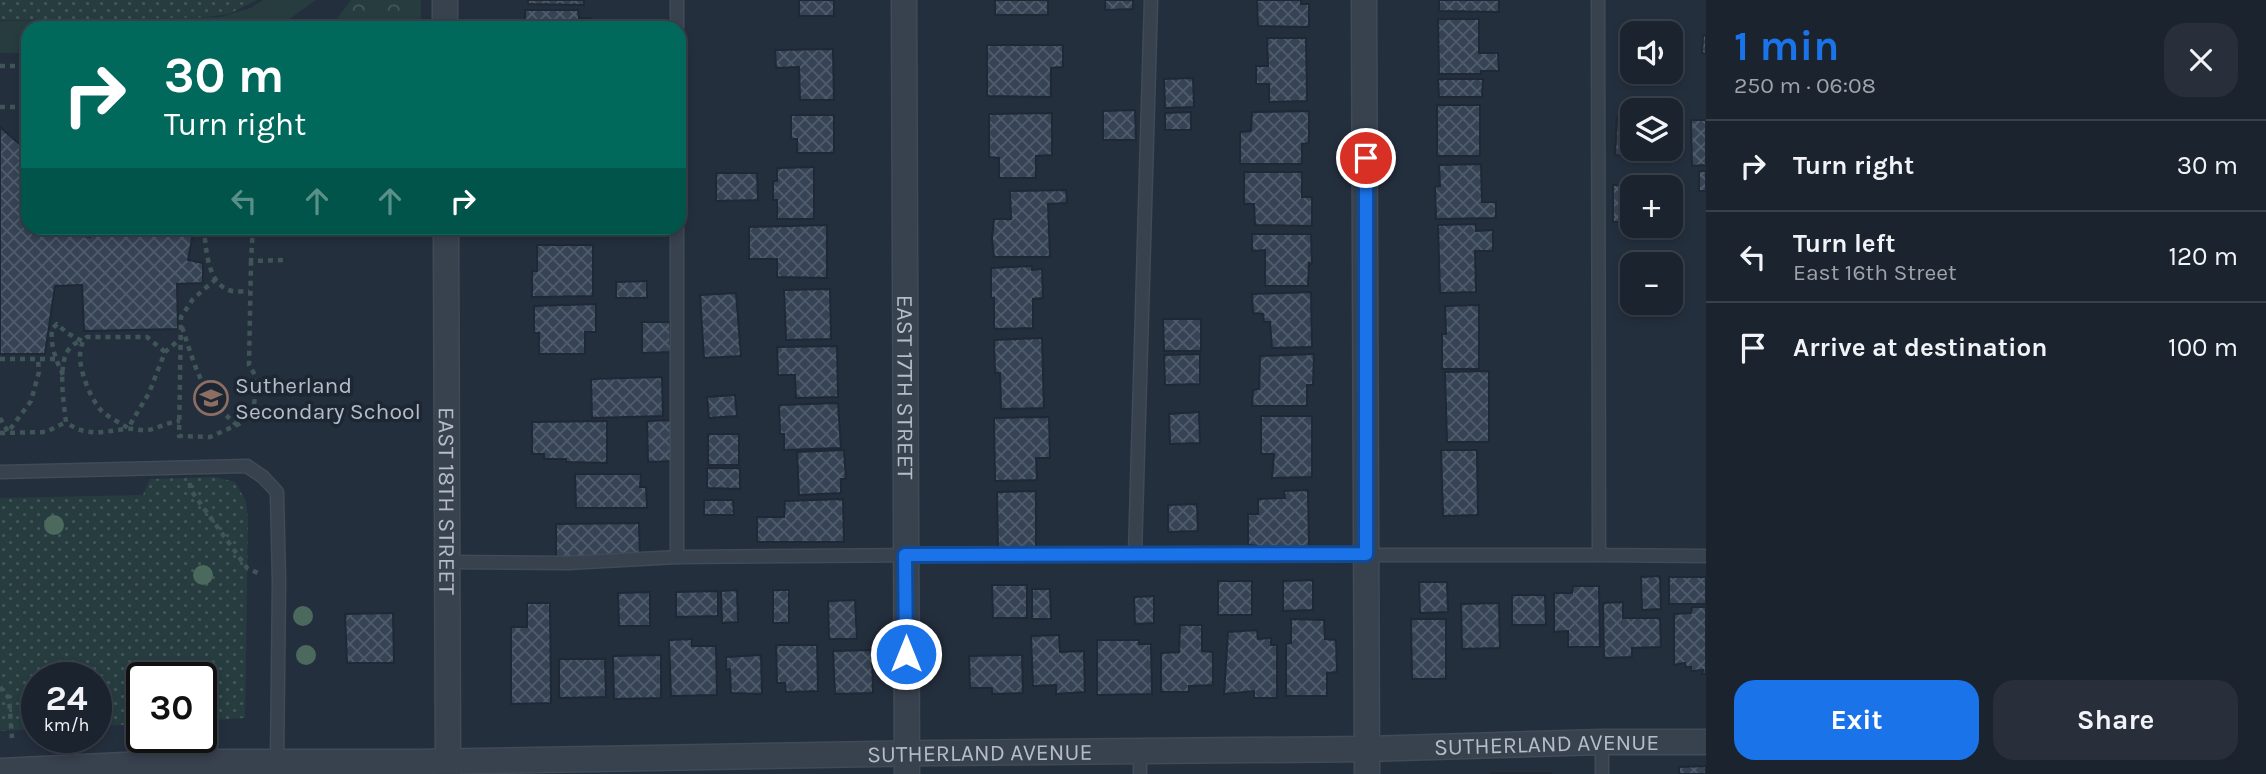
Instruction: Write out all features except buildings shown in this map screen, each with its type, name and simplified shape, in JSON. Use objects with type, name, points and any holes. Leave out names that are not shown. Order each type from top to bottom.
[{"type":"street","points":[[445,0],[445,21]]},
{"type":"street","name":"EAST 17TH STREET","points":[[904,0],[907,764]]},
{"type":"street","points":[[1364,0],[1367,774]]},
{"type":"street","name":"EAST 18TH STREET","points":[[446,235],[448,767]]},
{"type":"street","name":"SUTHERLAND AVENUE","points":[[0,771],[216,768],[277,762],[448,767],[1140,763],[1366,749],[1602,742],[1706,742]]},
{"type":"lane","points":[[677,0],[677,21]]},
{"type":"lane","points":[[1135,554],[1151,0]]},
{"type":"lane","points":[[1598,0],[1599,555]]},
{"type":"lane","points":[[677,235],[677,557]]},
{"type":"lane","points":[[0,472],[247,466],[278,492],[277,762]]},
{"type":"lane","points":[[447,562],[568,563],[677,557],[905,555],[1706,556]]},
{"type":"lane","points":[[1602,742],[1602,774]]},
{"type":"path","points":[[0,66],[21,66]]},
{"type":"path","points":[[0,107],[21,107]]},
{"type":"path","points":[[205,235],[219,285],[232,291],[249,291]]},
{"type":"path","points":[[216,279],[193,299],[181,317],[179,436],[210,437],[237,425],[249,416],[254,407],[255,375],[249,365],[253,235]]},
{"type":"path","points":[[251,261],[285,260]]},
{"type":"path","points":[[181,323],[203,385],[217,409],[237,425]]},
{"type":"path","points":[[63,375],[55,359],[52,329],[58,324],[67,333],[82,341]]},
{"type":"path","points":[[165,352],[147,337],[87,337],[71,346],[65,358],[63,375],[66,422],[75,429],[112,432],[128,428],[145,430],[180,421]]},
{"type":"path","points":[[128,428],[149,393],[165,352],[181,338]]},
{"type":"path","points":[[82,341],[82,370],[89,394],[102,411],[128,428]]},
{"type":"path","points":[[0,359],[55,359]]},
{"type":"path","points":[[8,432],[31,401],[39,372],[38,359]]},
{"type":"path","points":[[0,418],[8,432]]},
{"type":"path","points":[[0,432],[46,432],[66,422]]},
{"type":"path","points":[[190,476],[190,489],[247,568],[279,582]]},
{"type":"path","points":[[0,687],[9,698],[12,738]]},
{"type":"green space","points":[[0,0],[257,0],[229,14],[190,19],[0,20]]},
{"type":"green space","points":[[263,0],[316,0],[287,21],[21,21],[21,53],[0,53],[0,21],[221,17],[250,8]]},
{"type":"green space","points":[[351,0],[421,0],[421,21],[335,21]]},
{"type":"green space","points":[[215,477],[235,482],[246,501],[245,718],[217,720],[217,662],[126,662],[126,725],[112,725],[112,662],[21,662],[21,730],[0,731],[0,498],[143,495],[150,479]]},
{"type":"place","name":"Sutherland Secondary School","points":[[211,398]]},
{"type":"route","points":[[906,654],[905,555],[1366,554],[1366,158]]}]
